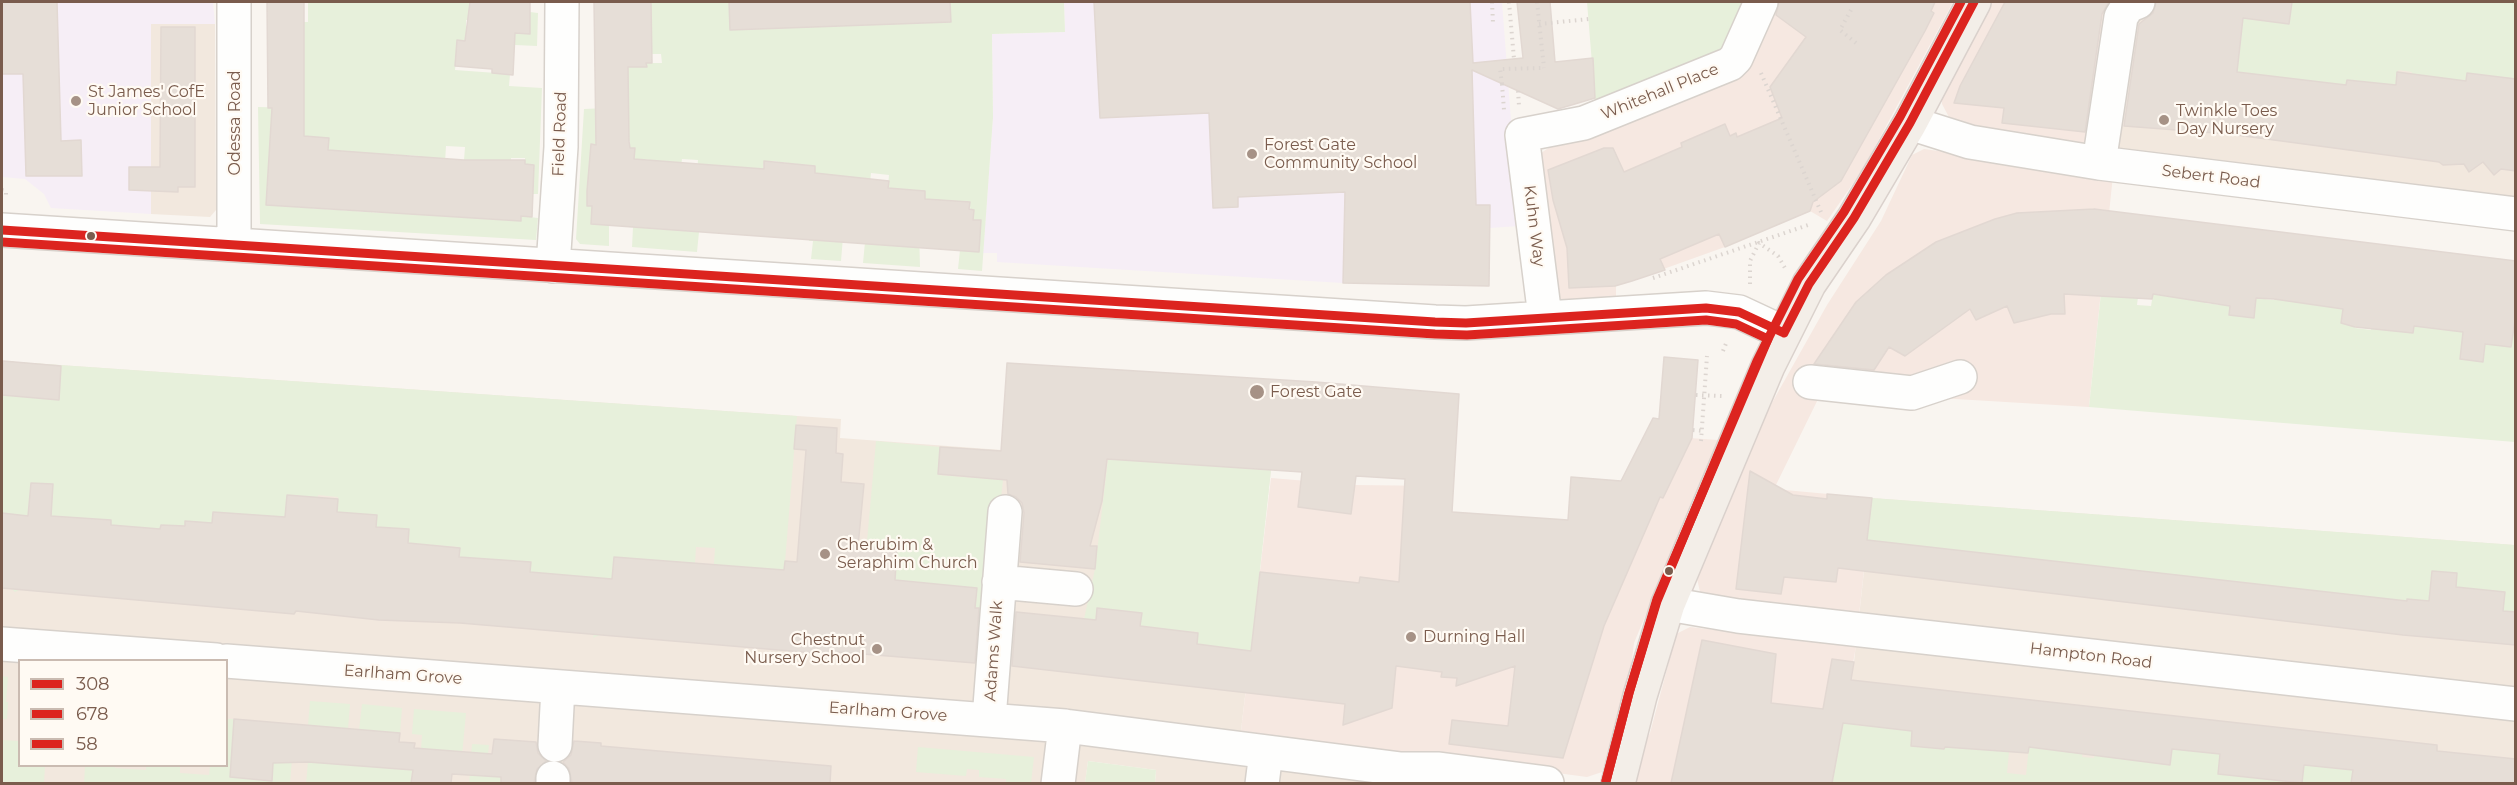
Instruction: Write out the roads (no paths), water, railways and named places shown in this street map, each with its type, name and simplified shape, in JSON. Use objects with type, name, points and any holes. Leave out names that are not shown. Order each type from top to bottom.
[{"type":"main road","points":[[1618,783],[1640,696],[1668,604],[1784,333],[1809,284],[1854,218],[1910,123],[1974,2]]},
{"type":"street","name":"Odessa Road","points":[[234,2],[234,244]]},
{"type":"street","name":"Field Road","points":[[553,266],[561,147],[562,2]]},
{"type":"street","name":"Whitehall Place","points":[[1513,125],[1584,123],[1730,64],[1736,58],[1761,2]]},
{"type":"street","points":[[2099,164],[2121,17],[2128,6],[2138,2]]},
{"type":"street","name":"Sebert Road","points":[[1910,123],[1970,142],[2099,164],[2516,214]]},
{"type":"street","name":"Kuhn Way","points":[[1513,125],[1545,317]]},
{"type":"street","points":[[4,215],[234,244],[1435,322],[1466,323],[1706,308],[1739,312],[1784,333]]},
{"type":"street","points":[[1810,382],[1912,393],[1960,377]]},
{"type":"street","name":"Adams Walk","points":[[989,719],[1005,512]]},
{"type":"street","name":"Adams Walk","points":[[999,582],[1076,589]]},
{"type":"street","name":"Hampton Road","points":[[1668,604],[1738,616],[2516,704]]},
{"type":"street","points":[[2,644],[203,659]]},
{"type":"street","name":"Earlham Grove","points":[[228,661],[1065,726],[1264,768],[1406,777],[1439,769],[1547,783]]},
{"type":"street","points":[[555,745],[558,687]]},
{"type":"street","points":[[1058,783],[1065,726]]},
{"type":"place","name":"St James' CofE Junior School","points":[[76,101]]},
{"type":"place","name":"Twinkle Toes Day Nursery","points":[[2164,120]]},
{"type":"place","name":"Forest Gate Community School","points":[[1252,154]]},
{"type":"place","name":"Forest Gate","points":[[1257,392]]},
{"type":"place","name":"Cherubim & Seraphim Church","points":[[825,554]]},
{"type":"place","name":"Durning Hall","points":[[1411,637]]},
{"type":"place","name":"Chestnut Nursery School","points":[[877,649]]}]
